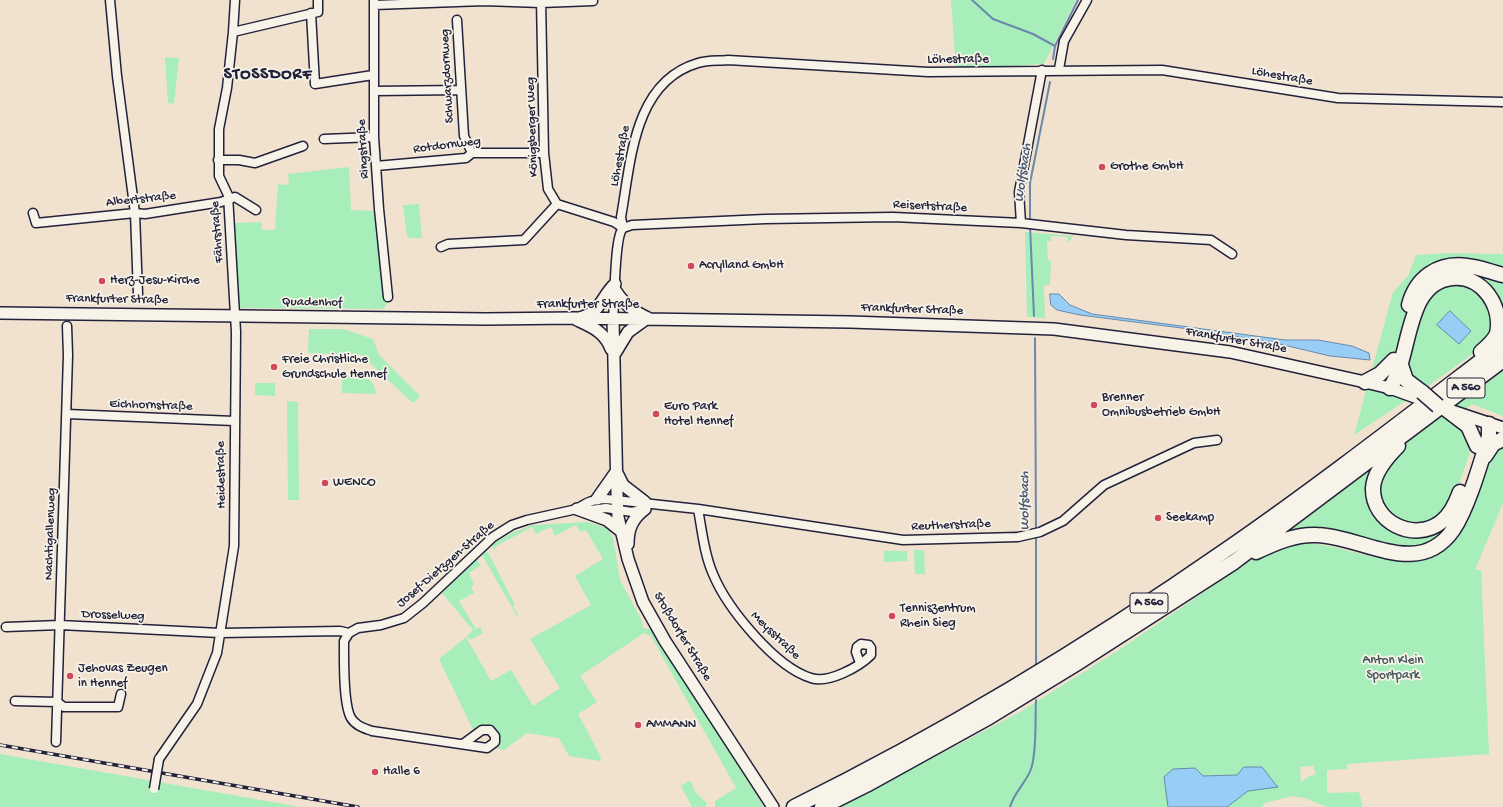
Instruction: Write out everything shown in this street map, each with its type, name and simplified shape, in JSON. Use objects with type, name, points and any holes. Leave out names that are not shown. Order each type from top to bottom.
[{"type":"highway","points":[[1477,446],[1468,426],[1435,405],[1406,380],[1397,362],[1410,301],[1416,287],[1423,278],[1432,271],[1455,265],[1467,266],[1503,275]]},
{"type":"highway","points":[[1390,388],[1390,376],[1397,362],[1421,296],[1431,287],[1452,278],[1463,278],[1482,286],[1489,293],[1496,302],[1499,324],[1494,338],[1394,450],[1378,472],[1373,487],[1376,504],[1388,521],[1397,527],[1416,532],[1424,531],[1442,522],[1449,515],[1456,504],[1477,446],[1485,427],[1489,424]]},
{"type":"highway","name":"A 560","points":[[822,807],[866,785],[989,717],[1074,665],[1234,562],[1435,405],[1503,344]]},
{"type":"highway","name":"A 560","points":[[794,807],[858,775],[986,705],[1139,609],[1435,405],[1503,360]]},
{"type":"highway","points":[[1365,382],[1397,362]]},
{"type":"highway","points":[[1234,562],[1282,541],[1316,535],[1331,536],[1391,553],[1413,553],[1432,548],[1445,539],[1460,519],[1480,463],[1490,430],[1489,424]]},
{"type":"highway","points":[[1480,463],[1493,444],[1503,439]]},
{"type":"main road","points":[[573,318],[588,315],[597,310],[606,293],[615,287],[623,302],[649,319],[628,332],[614,355]]},
{"type":"main road","name":"Frankfurter Straße","points":[[0,313],[234,316]]},
{"type":"main road","name":"Quadenhof","points":[[234,316],[390,318]]},
{"type":"main road","name":"Frankfurter Straße","points":[[390,318],[573,318],[850,322],[1054,329],[1230,352],[1390,388],[1503,428]]},
{"type":"main road","points":[[573,318],[598,331],[609,342],[614,355]]},
{"type":"main road","name":"Stoßdorfer Straße","points":[[614,319],[616,471],[618,504],[628,559],[643,602],[661,635],[774,807]]},
{"type":"main road","points":[[597,499],[616,471],[623,485],[645,506],[637,515],[628,532],[628,559]]},
{"type":"main road","points":[[577,509],[607,520],[622,532]]},
{"type":"street","points":[[110,0],[117,76],[135,213],[138,294]]},
{"type":"street","name":"Fährstraße","points":[[234,316],[229,199],[219,176],[218,129],[227,88],[235,0]]},
{"type":"street","points":[[233,32],[318,12],[318,0]]},
{"type":"street","points":[[1059,70],[1064,41],[1087,0]]},
{"type":"street","points":[[374,2],[593,1]]},
{"type":"street","name":"Ringstraße","points":[[374,2],[374,137],[388,297]]},
{"type":"street","name":"Königsberger Weg","points":[[541,2],[544,154],[548,189],[557,204]]},
{"type":"street","points":[[311,13],[315,84],[373,75]]},
{"type":"street","name":"Schwarzdornweg","points":[[458,20],[464,136],[472,153]]},
{"type":"street","name":"Löhestraße","points":[[614,319],[619,234],[623,228],[621,217],[638,126],[648,104],[661,86],[678,71],[699,62],[728,60],[928,72],[1144,69],[1176,71],[1310,94],[1358,100],[1503,102]]},
{"type":"street","points":[[1027,224],[1019,192],[1042,70]]},
{"type":"street","points":[[374,92],[461,90]]},
{"type":"street","points":[[324,139],[374,137]]},
{"type":"street","points":[[218,160],[239,160],[255,163],[303,146]]},
{"type":"street","name":"Rotdornweg","points":[[376,166],[466,158],[472,153],[544,154]]},
{"type":"street","name":"Albertstraße","points":[[33,213],[36,223],[135,213],[145,214],[235,197],[256,210]]},
{"type":"street","points":[[442,247],[448,244],[524,240],[557,204],[614,222],[623,228]]},
{"type":"street","name":"Reisertstraße","points":[[623,228],[632,225],[729,220],[893,217],[1027,224],[1120,234],[1211,240],[1232,254]]},
{"type":"street","name":"Heidestraße","points":[[154,789],[159,759],[197,704],[217,653],[234,546],[234,421],[236,340],[234,316]]},
{"type":"street","name":"Nachtigallenweg","points":[[56,742],[67,414],[67,326]]},
{"type":"street","name":"Eichhornstraße","points":[[67,414],[234,421]]},
{"type":"street","name":"Reutherstraße","points":[[597,499],[618,504],[645,506],[661,505],[698,509],[903,540],[1018,537],[1040,532],[1063,521],[1104,485],[1194,443],[1217,440]]},
{"type":"street","points":[[577,509],[587,502],[597,499]]},
{"type":"street","name":"Josef-Dietzgen-Straße","points":[[349,633],[358,628],[381,625],[404,618],[423,603],[493,537],[512,526],[527,520],[577,509],[591,510],[606,508],[618,504]]},
{"type":"street","name":"Meysstraße","points":[[698,509],[706,554],[713,574],[743,623],[780,660],[792,670],[812,679],[838,676],[860,663]]},
{"type":"street","name":"Drosselweg","points":[[6,627],[60,626],[220,633]]},
{"type":"street","points":[[220,633],[340,631],[349,633],[344,641],[346,699],[348,710],[352,718],[359,726],[372,731],[463,744]]},
{"type":"street","points":[[15,701],[57,702],[64,707],[118,707],[121,694]]},
{"type":"green space","points":[[951,0],[1076,0],[1044,64],[956,69]]},
{"type":"green space","points":[[165,57],[179,58],[174,104],[168,103]]},
{"type":"green space","points":[[349,167],[351,210],[375,211],[387,303],[384,309],[241,308],[238,302],[233,223],[261,222],[262,230],[275,230],[278,184],[289,185],[288,174]]},
{"type":"green space","points":[[419,204],[422,238],[410,238],[407,236],[403,205]]},
{"type":"green space","points":[[1025,232],[1073,236],[1069,242],[1068,237],[1051,236],[1051,241],[1047,241],[1048,260],[1051,261],[1050,285],[1044,285],[1045,318],[1027,317]]},
{"type":"green space","points":[[1447,253],[1503,254],[1503,332],[1431,384],[1354,435],[1393,292],[1408,276],[1416,255]]},
{"type":"green space","points":[[309,329],[343,329],[373,339],[379,355],[420,396],[413,403],[361,355],[308,353]]},
{"type":"green space","points":[[1503,371],[1503,416],[1472,404],[1448,423],[1468,431],[1471,449],[1454,499],[1446,514],[1436,522],[1425,527],[1427,534],[1441,528],[1452,518],[1460,505],[1480,444],[1487,431],[1458,514],[1443,534],[1427,545],[1411,549],[1394,548],[1338,532],[1318,528],[1279,536]]},
{"type":"green space","points":[[355,373],[370,380],[374,386],[376,394],[342,393],[342,378]]},
{"type":"green space","points":[[255,383],[275,383],[275,396],[255,395]]},
{"type":"green space","points":[[287,401],[298,402],[299,500],[288,500]]},
{"type":"green space","name":"Anton Klein Sportpark","points":[[1503,446],[1503,503],[1475,570],[1481,570],[1489,754],[1347,764],[1347,769],[1327,770],[1327,793],[1359,792],[1363,807],[1327,807],[1305,798],[1292,796],[1265,803],[1262,807],[840,807],[1020,712],[1122,648],[1251,560],[1273,549],[1297,543],[1318,544],[1379,558],[1398,560],[1418,559],[1437,552],[1457,537],[1491,456]],"holes":[[[1313,766],[1316,775],[1310,776],[1301,782],[1300,767]]]},
{"type":"green space","points":[[588,522],[607,528],[613,538],[620,580],[642,621],[643,628],[651,629],[764,807],[715,807],[715,801],[736,788],[651,636],[644,633],[580,676],[597,702],[578,714],[601,757],[600,761],[569,756],[559,738],[527,733],[504,750],[496,748],[500,739],[499,734],[494,728],[486,726],[474,732],[439,659],[466,637],[491,681],[511,670],[533,706],[560,688],[530,639],[591,605],[575,576],[603,559],[586,530],[580,532],[576,525],[555,536],[551,527],[536,534],[532,527],[496,546],[495,551],[491,545],[512,533],[532,525]]},
{"type":"green space","points":[[914,550],[924,550],[925,574],[915,574]]},
{"type":"green space","points":[[483,551],[486,551],[489,554],[515,605],[513,606],[518,615],[517,616],[482,555]]},
{"type":"green space","points":[[884,551],[907,551],[907,561],[884,562]]},
{"type":"green space","points":[[476,559],[481,565],[469,573],[474,584],[471,586],[474,593],[459,601],[476,629],[480,627],[483,633],[470,640],[467,636],[473,630],[442,593]]},
{"type":"green space","points":[[0,754],[300,807],[0,807]]},
{"type":"green space","points":[[690,780],[696,793],[707,803],[705,807],[692,807],[681,786]]},
{"type":"water","points":[[1050,294],[1059,294],[1070,305],[1092,314],[1285,340],[1318,340],[1352,346],[1369,353],[1370,360],[1330,356],[1271,342],[1197,330],[1080,315],[1057,310],[1051,305]]},
{"type":"water","points":[[1450,311],[1471,331],[1459,344],[1437,325]]},
{"type":"water","points":[[1244,767],[1262,767],[1278,787],[1248,791],[1227,807],[1168,807],[1164,777],[1173,769],[1195,768],[1203,776],[1237,775]]},
{"type":"waterway","name":"Wolfsbach","points":[[972,0],[993,19],[1033,34],[1055,46],[1053,59]]},
{"type":"waterway","points":[[1055,46],[1078,0]]},
{"type":"waterway","name":"Wolfsbach","points":[[1030,221],[1030,183],[1050,82]]},
{"type":"waterway","name":"Wolfsbach","points":[[1030,226],[1034,316]]},
{"type":"waterway","name":"Wolfsbach","points":[[1035,338],[1036,531]]},
{"type":"waterway","name":"Wolfsbach","points":[[1036,535],[1036,664]]},
{"type":"waterway","name":"Wolfsbach","points":[[1010,807],[1014,797],[1029,774],[1033,762],[1036,700]]},
{"type":"railway","points":[[0,745],[358,807]]},
{"type":"place","name":"Grothe GmbH","points":[[1102,167]]},
{"type":"place","name":"Acrylland GmbH","points":[[691,266]]},
{"type":"place","name":"Herz-Jesu-Kirche","points":[[102,281]]},
{"type":"place","name":"Freie Christliche Grundschule Hennef","points":[[274,367]]},
{"type":"place","name":"Brenner Omnibusbetrieb GmbH","points":[[1094,405]]},
{"type":"place","name":"Euro Park Hotel Hennef","points":[[656,414]]},
{"type":"place","name":"WENCO","points":[[325,483]]},
{"type":"place","name":"Seekamp","points":[[1158,518]]},
{"type":"place","name":"Tenniszentrum Rhein Sieg","points":[[892,616]]},
{"type":"place","name":"Jehovas Zeugen in Hennef","points":[[70,676]]},
{"type":"place","name":"AMMANN","points":[[638,725]]},
{"type":"place","name":"Halle 6","points":[[375,772]]},
{"type":"district","name":"STOSSDORF","points":[[268,75]]}]
